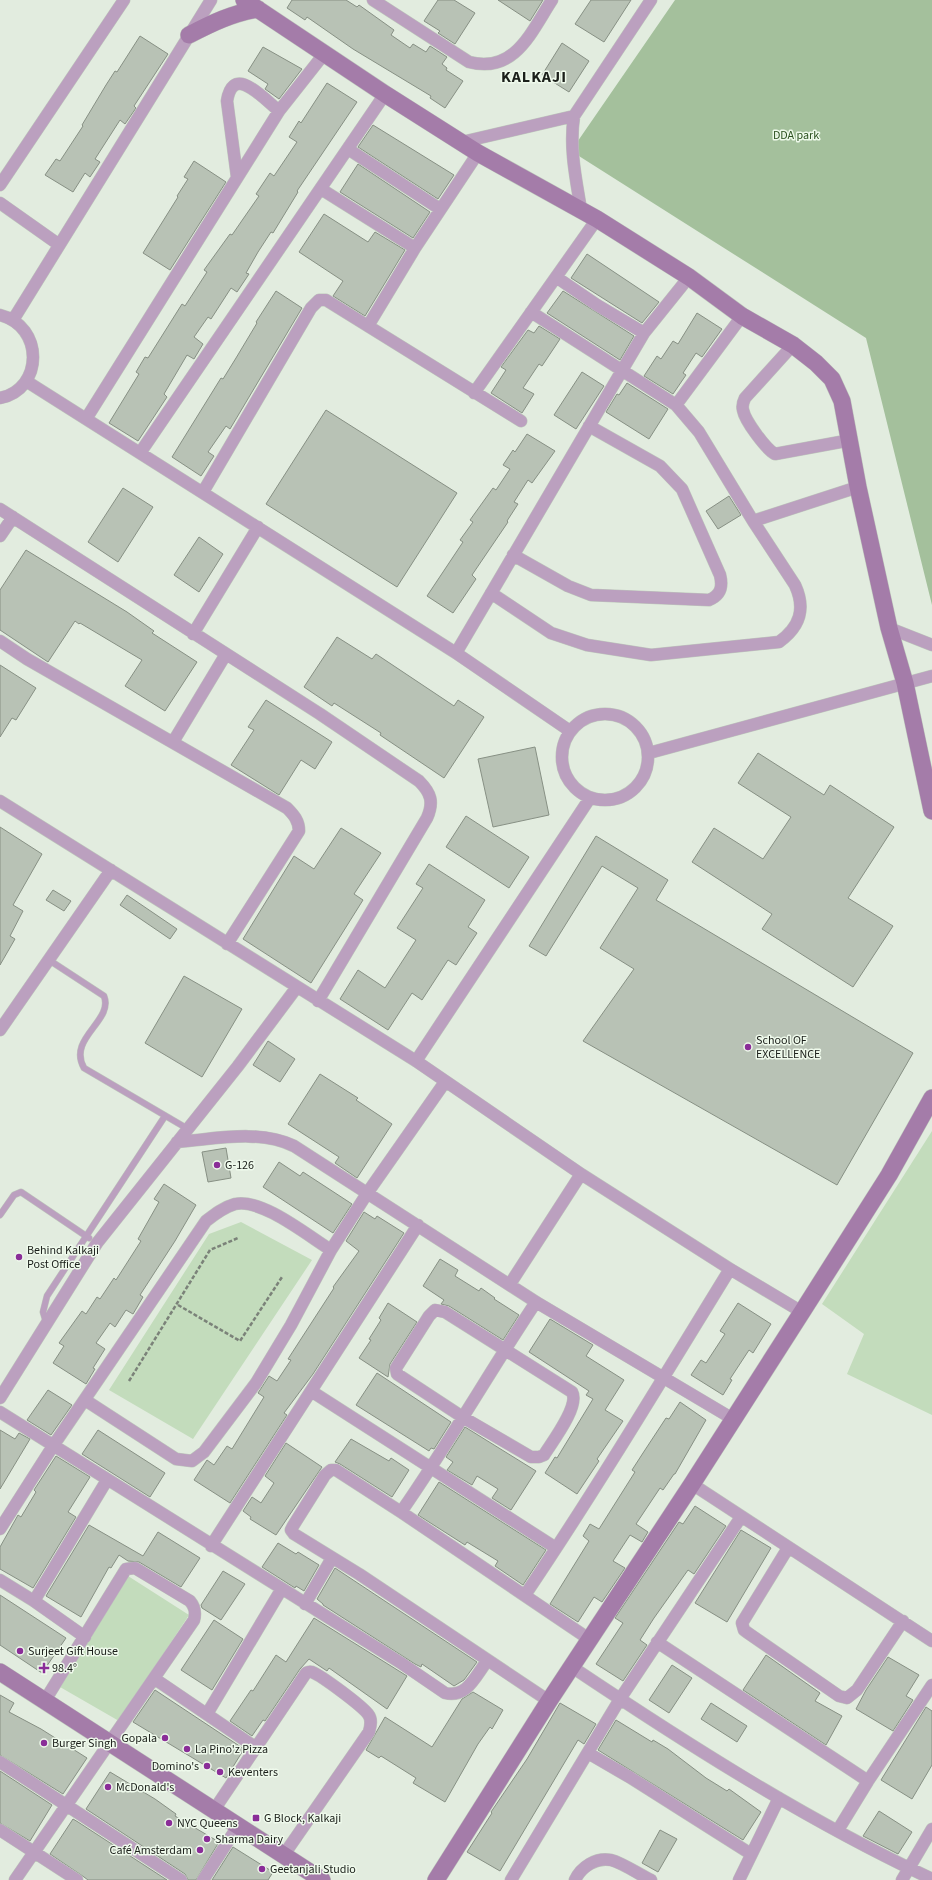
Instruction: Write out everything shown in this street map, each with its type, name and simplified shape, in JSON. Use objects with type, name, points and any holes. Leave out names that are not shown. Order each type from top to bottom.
[{"type":"street","points":[[0,185],[124,0]]},
{"type":"street","points":[[13,320],[58,244],[211,0]]},
{"type":"street","points":[[244,0],[385,94],[478,153],[582,210],[689,277],[742,316],[793,345],[816,363],[837,387],[842,400],[851,440],[858,487],[889,628],[905,683],[932,811]]},
{"type":"street","points":[[376,1],[469,62],[486,65],[495,64],[519,50],[552,0]]},
{"type":"street","points":[[582,210],[573,164],[572,126],[574,116],[651,0]]},
{"type":"street","points":[[189,35],[218,20],[241,12],[258,9]]},
{"type":"street","points":[[86,419],[279,111],[324,54]]},
{"type":"street","points":[[237,177],[227,101],[229,92],[234,84],[238,83],[246,85],[279,111]]},
{"type":"street","points":[[140,454],[385,94]]},
{"type":"street","points":[[462,142],[574,116]]},
{"type":"street","points":[[348,149],[440,209]]},
{"type":"street","points":[[368,326],[415,248],[478,153]]},
{"type":"street","points":[[321,189],[415,248]]},
{"type":"street","points":[[0,203],[58,244]]},
{"type":"street","points":[[474,393],[597,219]]},
{"type":"street","points":[[556,277],[597,305],[644,333]]},
{"type":"street","points":[[456,653],[644,333],[689,277]]},
{"type":"street","points":[[203,492],[314,303],[319,300],[326,300],[521,421]]},
{"type":"street","points":[[491,593],[551,633],[587,645],[652,655],[779,642],[790,634],[801,608],[800,596],[795,585],[753,521],[699,432],[676,405],[532,312]]},
{"type":"street","points":[[0,315],[13,320],[27,334],[31,343],[33,362],[26,380],[11,394],[0,398]]},
{"type":"street","points":[[676,405],[742,316]]},
{"type":"street","points":[[793,345],[745,398],[743,404],[744,413],[765,446],[775,454],[851,440]]},
{"type":"street","points":[[26,380],[140,454],[203,492],[456,653],[570,731]]},
{"type":"street","points":[[513,555],[568,586],[591,595],[709,600],[717,596],[721,590],[720,574],[682,489],[660,466],[589,426]]},
{"type":"street","points":[[753,521],[858,487]]},
{"type":"street","points":[[0,509],[320,714],[412,777],[427,789],[432,799],[432,808],[427,818],[318,1001]]},
{"type":"street","points":[[0,536],[13,517]]},
{"type":"street","points":[[193,634],[258,527]]},
{"type":"street","points":[[889,628],[932,646]]},
{"type":"street","points":[[0,641],[288,808],[299,824],[299,831],[227,944]]},
{"type":"street","points":[[173,742],[226,654]]},
{"type":"street","points":[[648,753],[932,676]]},
{"type":"street","points":[[601,714],[615,715],[628,720],[638,729],[645,740],[648,753],[648,766],[644,778],[626,795],[615,800],[590,798],[579,792],[570,783],[564,772],[562,759],[563,747],[570,731],[588,718],[601,714]]},
{"type":"street","points":[[416,1061],[590,798]]},
{"type":"street","points":[[0,801],[416,1061],[581,1174],[802,1312]]},
{"type":"street","points":[[0,1030],[111,870]]},
{"type":"street","points":[[0,1398],[47,1324],[92,1240],[178,1142],[298,986]]},
{"type":"street","points":[[85,1400],[176,1459],[187,1461],[204,1452],[256,1383],[291,1325],[331,1250],[368,1192],[445,1082]]},
{"type":"street","points":[[436,1880],[549,1701],[692,1484],[889,1175],[932,1098]]},
{"type":"street","points":[[178,1142],[251,1136],[280,1139],[294,1146],[368,1192],[536,1302],[733,1419]]},
{"type":"street","points":[[510,1284],[581,1174]]},
{"type":"street","points":[[0,1529],[53,1446],[206,1221],[222,1210],[236,1204],[251,1203],[264,1207],[331,1250]]},
{"type":"street","points":[[211,1546],[418,1225]]},
{"type":"street","points":[[525,1595],[664,1378],[730,1268]]},
{"type":"street","points":[[401,1512],[464,1418],[536,1302]]},
{"type":"street","points":[[435,1310],[445,1312],[570,1390],[574,1396],[573,1407],[544,1455],[539,1457],[531,1457],[464,1418],[399,1377],[396,1372],[396,1368],[429,1316],[435,1310]]},
{"type":"street","points":[[311,1390],[431,1469],[556,1548]]},
{"type":"street","points":[[0,1412],[445,1693],[452,1694],[465,1691],[487,1661]]},
{"type":"street","points":[[549,1701],[359,1574],[294,1534],[291,1530],[327,1472],[336,1470],[589,1639]]},
{"type":"street","points":[[34,1601],[107,1480]]},
{"type":"street","points":[[692,1484],[932,1641]]},
{"type":"street","points":[[511,1880],[620,1699],[741,1517]]},
{"type":"street","points":[[788,1548],[742,1623],[742,1627],[748,1634],[839,1696],[847,1698],[857,1690],[903,1621]]},
{"type":"street","points":[[305,1604],[332,1558]]},
{"type":"street","points":[[15,1880],[111,1743],[194,1620],[196,1614],[194,1606],[190,1601],[134,1568],[126,1569],[44,1702]]},
{"type":"street","points":[[0,1580],[34,1601],[84,1637]]},
{"type":"street","points":[[208,1714],[281,1590]]},
{"type":"street","points":[[657,1642],[868,1781]]},
{"type":"street","points":[[572,1667],[620,1699],[779,1798],[908,1868],[932,1879]]},
{"type":"street","points":[[0,1672],[44,1702],[111,1743],[322,1880]]},
{"type":"street","points":[[214,1810],[255,1747],[307,1672],[313,1672],[341,1691],[368,1713],[371,1719],[369,1732],[283,1856]]},
{"type":"street","points":[[155,1679],[255,1747]]},
{"type":"street","points":[[838,1830],[868,1781],[932,1685]]},
{"type":"street","points":[[588,1753],[631,1778],[751,1854]]},
{"type":"street","points":[[0,1762],[181,1880]]},
{"type":"street","points":[[739,1880],[779,1798]]},
{"type":"street","points":[[203,1880],[238,1826]]},
{"type":"street","points":[[902,1880],[932,1829]]},
{"type":"street","points":[[0,1830],[77,1880]]},
{"type":"street","points":[[575,1880],[585,1866],[596,1861],[611,1860],[651,1880]]},
{"type":"lane","points":[[49,960],[104,996],[106,1000],[103,1012],[81,1048],[80,1061],[84,1068],[188,1129]]},
{"type":"lane","points":[[0,1215],[14,1195],[21,1192],[92,1240],[165,1116]]},
{"type":"path","points":[[129,1381],[210,1250],[238,1238]]},
{"type":"path","points":[[178,1304],[240,1341],[282,1277]]},
{"type":"green space","name":"DDA park","points":[[675,0],[932,0],[932,605],[866,338],[571,151]]},
{"type":"green space","points":[[932,1131],[932,1415],[847,1374],[864,1334],[822,1304]]},
{"type":"green space","points":[[241,1222],[312,1260],[193,1439],[109,1390],[209,1234]]},
{"type":"green space","points":[[128,1576],[189,1615],[119,1721],[60,1687]]},
{"type":"building","points":[[292,0],[346,0],[357,7],[359,5],[394,30],[391,35],[410,48],[413,44],[426,52],[430,46],[447,57],[442,64],[447,68],[446,70],[463,81],[445,108],[430,98],[431,96],[353,49],[307,17],[305,20],[287,8]]},
{"type":"building","points":[[438,0],[454,0],[475,13],[455,44],[438,33],[440,31],[424,21]]},
{"type":"building","points":[[498,0],[543,0],[530,21]]},
{"type":"building","points":[[591,0],[631,0],[604,42],[575,24]]},
{"type":"building","points":[[140,36],[168,54],[134,106],[136,108],[125,124],[120,120],[95,159],[100,162],[90,177],[85,173],[73,192],[45,175],[56,159],[60,161],[83,126],[82,125],[106,85],[115,71],[117,72]]},
{"type":"building","points":[[562,43],[589,61],[569,92],[542,75]]},
{"type":"building","points":[[263,47],[302,69],[279,99],[265,89],[268,84],[248,71]]},
{"type":"building","points":[[327,83],[357,102],[297,191],[298,192],[273,233],[271,232],[258,252],[246,273],[249,274],[237,292],[231,288],[211,319],[208,317],[194,337],[203,344],[194,359],[187,355],[164,394],[167,397],[138,441],[109,423],[139,374],[136,372],[145,357],[148,358],[182,304],[185,306],[207,272],[204,270],[230,234],[232,235],[259,196],[256,194],[270,173],[274,176],[297,142],[289,137],[299,121],[301,123]]},
{"type":"building","points":[[373,125],[454,175],[438,199],[358,147]]},
{"type":"building","points":[[194,161],[226,182],[170,270],[143,253],[188,179],[184,177]]},
{"type":"building","points":[[358,164],[430,212],[413,238],[340,192]]},
{"type":"building","points":[[324,214],[368,242],[375,232],[405,250],[365,316],[333,296],[343,281],[299,252]]},
{"type":"building","points":[[587,254],[659,302],[642,323],[571,278]]},
{"type":"building","points":[[276,291],[302,308],[230,429],[226,426],[208,452],[214,456],[201,476],[172,457],[221,378],[223,379]]},
{"type":"building","points":[[563,291],[634,336],[620,360],[547,313]]},
{"type":"building","points":[[697,313],[722,329],[702,357],[696,353],[683,373],[686,375],[673,394],[644,376],[657,356],[661,359],[673,341],[678,344]]},
{"type":"building","points":[[539,326],[560,339],[542,366],[539,364],[523,388],[534,394],[522,413],[491,393],[506,370],[501,367],[528,330],[534,333]]},
{"type":"building","points":[[582,372],[604,386],[576,429],[554,415]]},
{"type":"building","points":[[627,383],[668,409],[649,439],[606,412],[617,394],[619,395]]},
{"type":"building","points":[[326,410],[457,493],[397,587],[266,504]]},
{"type":"building","points":[[527,434],[555,451],[532,483],[528,480],[514,502],[518,504],[507,521],[508,522],[472,575],[476,579],[453,613],[427,596],[463,542],[460,540],[473,522],[470,520],[493,488],[496,490],[510,469],[503,465],[513,450],[515,452]]},
{"type":"building","points":[[123,488],[153,507],[118,562],[88,542]]},
{"type":"building","points":[[729,496],[741,515],[718,529],[706,511]]},
{"type":"building","points":[[199,537],[223,554],[199,592],[174,575]]},
{"type":"building","points":[[26,550],[127,612],[154,631],[152,633],[197,662],[165,711],[125,686],[142,660],[80,623],[79,624],[75,621],[48,662],[0,630],[0,590]]},
{"type":"building","points":[[337,637],[372,659],[376,654],[454,706],[458,700],[484,717],[444,778],[380,735],[381,733],[334,703],[332,706],[304,687]]},
{"type":"building","points":[[0,665],[36,688],[16,720],[12,718],[0,737]]},
{"type":"building","points":[[266,700],[332,742],[315,769],[301,760],[279,795],[231,765],[254,730],[248,727]]},
{"type":"building","points":[[535,747],[549,815],[493,827],[478,759]]},
{"type":"building","points":[[758,753],[824,795],[830,785],[894,827],[848,898],[893,926],[853,987],[762,929],[772,914],[692,862],[714,828],[763,859],[791,817],[738,783]]},
{"type":"building","points":[[466,816],[529,857],[509,888],[446,847]]},
{"type":"building","points":[[0,827],[42,854],[13,905],[23,911],[10,936],[15,939],[0,965]]},
{"type":"building","points":[[341,828],[381,853],[354,894],[363,900],[311,983],[243,939],[294,856],[314,869]]},
{"type":"building","name":"School OF EXCELLENCE","points":[[596,836],[668,880],[656,900],[913,1053],[837,1185],[583,1041],[634,969],[600,948],[638,888],[602,866],[546,956],[529,946]]},
{"type":"building","points":[[429,864],[485,900],[468,927],[477,933],[456,965],[448,960],[422,1000],[412,993],[388,1030],[340,999],[358,970],[385,988],[416,940],[397,928],[423,888],[416,884]]},
{"type":"building","points":[[53,890],[71,901],[64,911],[46,900]]},
{"type":"building","points":[[127,895],[177,929],[170,939],[120,905]]},
{"type":"building","points":[[184,976],[242,1009],[202,1077],[145,1043]]},
{"type":"building","points":[[268,1041],[295,1059],[280,1082],[253,1065]]},
{"type":"building","points":[[320,1074],[358,1098],[356,1100],[392,1124],[357,1178],[335,1163],[339,1157],[288,1124]]},
{"type":"building","name":"G-126","points":[[226,1148],[231,1178],[208,1182],[202,1152]]},
{"type":"building","points":[[279,1162],[300,1176],[303,1172],[352,1204],[333,1233],[263,1187]]},
{"type":"building","points":[[164,1184],[196,1205],[140,1295],[143,1297],[133,1314],[126,1310],[115,1327],[110,1323],[96,1343],[105,1349],[93,1368],[95,1369],[86,1384],[53,1363],[64,1346],[59,1343],[82,1311],[86,1314],[97,1297],[100,1299],[114,1278],[116,1280],[141,1241],[138,1239],[159,1202],[154,1199]]},
{"type":"building","points":[[364,1212],[375,1219],[377,1216],[404,1233],[313,1374],[284,1413],[287,1415],[230,1503],[194,1480],[207,1460],[214,1465],[227,1446],[232,1449],[264,1397],[258,1393],[269,1376],[277,1381],[291,1360],[288,1359],[334,1288],[333,1287],[359,1251],[346,1241]]},
{"type":"building","points":[[440,1259],[458,1270],[455,1276],[479,1291],[481,1288],[495,1298],[494,1299],[519,1315],[503,1340],[449,1306],[441,1304],[444,1300],[423,1286]]},
{"type":"building","points":[[388,1303],[417,1322],[390,1364],[388,1377],[359,1358],[371,1340],[369,1339],[381,1320],[379,1318]]},
{"type":"building","points":[[738,1303],[771,1324],[753,1353],[749,1350],[730,1379],[732,1380],[723,1395],[691,1375],[701,1360],[706,1363],[725,1334],[720,1331]]},
{"type":"building","points":[[550,1319],[593,1345],[586,1356],[624,1380],[605,1410],[623,1421],[597,1459],[599,1461],[577,1494],[545,1473],[555,1457],[557,1458],[593,1399],[586,1395],[589,1391],[529,1352]]},
{"type":"building","points":[[377,1373],[451,1422],[434,1449],[431,1448],[429,1451],[356,1405]]},
{"type":"building","points":[[48,1390],[72,1405],[51,1435],[27,1420]]},
{"type":"building","points":[[680,1402],[706,1420],[675,1474],[663,1490],[660,1488],[636,1524],[648,1532],[642,1542],[630,1535],[613,1561],[625,1568],[602,1602],[594,1597],[578,1622],[550,1604],[589,1541],[583,1536],[590,1524],[599,1529],[635,1472],[632,1470],[666,1418],[669,1419]]},
{"type":"building","points":[[465,1427],[536,1471],[511,1510],[492,1498],[498,1489],[477,1476],[472,1485],[447,1470],[453,1462],[446,1457]]},
{"type":"building","points":[[0,1430],[15,1439],[19,1433],[30,1439],[0,1489]]},
{"type":"building","points":[[98,1430],[165,1473],[150,1497],[82,1454]]},
{"type":"building","points":[[351,1439],[389,1461],[391,1458],[409,1470],[392,1497],[335,1462]]},
{"type":"building","points":[[286,1443],[322,1467],[276,1535],[250,1519],[251,1517],[243,1511],[252,1497],[261,1503],[274,1483],[265,1476]]},
{"type":"building","points":[[56,1456],[90,1477],[68,1512],[76,1517],[33,1588],[0,1569],[0,1547],[18,1515],[21,1517],[36,1492],[34,1490]]},
{"type":"building","points":[[439,1482],[546,1550],[523,1585],[495,1566],[498,1561],[467,1542],[465,1545],[418,1515]]},
{"type":"building","points":[[695,1506],[726,1526],[694,1574],[688,1570],[654,1618],[640,1640],[647,1645],[623,1681],[596,1664],[623,1623],[615,1618],[679,1522],[683,1524]]},
{"type":"building","points":[[89,1525],[143,1556],[158,1532],[200,1558],[181,1587],[139,1562],[128,1561],[119,1555],[111,1568],[109,1567],[81,1617],[46,1596]]},
{"type":"building","points":[[741,1530],[771,1548],[727,1622],[695,1603]]},
{"type":"building","points":[[278,1543],[296,1554],[298,1552],[319,1565],[304,1591],[296,1586],[295,1588],[262,1567]]},
{"type":"building","points":[[335,1568],[477,1662],[464,1680],[454,1686],[422,1664],[421,1667],[415,1664],[323,1605],[317,1599]]},
{"type":"building","points":[[223,1571],[245,1584],[221,1620],[202,1608],[201,1605]]},
{"type":"building","points":[[0,1595],[66,1638],[42,1673],[0,1645]]},
{"type":"building","points":[[314,1618],[407,1676],[387,1709],[329,1668],[327,1671],[309,1659],[300,1669],[265,1721],[263,1720],[252,1736],[230,1721],[251,1690],[253,1691],[276,1655],[286,1662]]},
{"type":"building","points":[[214,1620],[243,1639],[212,1690],[181,1670]]},
{"type":"building","points":[[766,1655],[820,1693],[815,1701],[842,1716],[826,1745],[743,1690]]},
{"type":"building","points":[[888,1657],[919,1675],[906,1696],[913,1700],[893,1731],[856,1709],[866,1690]]},
{"type":"building","points":[[672,1665],[692,1678],[669,1713],[649,1700]]},
{"type":"building","points":[[155,1690],[244,1749],[226,1778],[133,1722]]},
{"type":"building","points":[[473,1692],[503,1710],[492,1729],[490,1727],[478,1744],[445,1802],[413,1783],[416,1778],[381,1756],[379,1758],[366,1750],[385,1717],[432,1747],[462,1699]]},
{"type":"building","points":[[0,1695],[14,1703],[9,1712],[41,1729],[87,1758],[63,1794],[0,1755]]},
{"type":"building","points":[[560,1703],[596,1724],[584,1744],[578,1740],[500,1871],[467,1852],[492,1813],[491,1812],[527,1759]]},
{"type":"building","points":[[711,1703],[747,1726],[737,1742],[701,1719]]},
{"type":"building","points":[[926,1707],[932,1711],[932,1765],[912,1799],[881,1780]]},
{"type":"building","points":[[616,1720],[652,1742],[653,1740],[668,1749],[706,1778],[727,1791],[729,1789],[761,1812],[743,1840],[598,1750]]},
{"type":"building","points":[[0,1771],[52,1805],[30,1841],[0,1823]]},
{"type":"building","points":[[110,1772],[155,1799],[176,1814],[175,1816],[219,1842],[196,1880],[188,1880],[185,1874],[86,1809]]},
{"type":"building","points":[[879,1811],[912,1832],[898,1854],[863,1836]]},
{"type":"building","points":[[73,1819],[167,1880],[88,1880],[50,1854]]},
{"type":"building","points":[[660,1830],[677,1839],[658,1872],[642,1863]]},
{"type":"building","points":[[233,1847],[273,1872],[268,1880],[212,1880]]},
{"type":"place","name":"School OF EXCELLENCE","points":[[748,1047]]},
{"type":"place","name":"G-126","points":[[217,1165]]},
{"type":"place","name":"Behind Kalkaji Post Office","points":[[19,1257]]},
{"type":"place","name":"Surjeet Gift House","points":[[20,1651]]},
{"type":"place","name":"98.4°","points":[[44,1668]]},
{"type":"place","name":"Gopala","points":[[165,1738]]},
{"type":"place","name":"Burger Singh","points":[[44,1743]]},
{"type":"place","name":"La Pino'z Pizza","points":[[187,1749]]},
{"type":"place","name":"Domino's","points":[[207,1766]]},
{"type":"place","name":"Keventers","points":[[220,1772]]},
{"type":"place","name":"McDonald's","points":[[108,1787]]},
{"type":"place","name":"G Block, Kalkaji","points":[[256,1818]]},
{"type":"place","name":"NYC Queens","points":[[169,1823]]},
{"type":"place","name":"Sharma Dairy","points":[[207,1839]]},
{"type":"place","name":"Café Amsterdam","points":[[200,1850]]},
{"type":"place","name":"Geetanjali Studio","points":[[262,1869]]},
{"type":"district","name":"KALKAJI","points":[[534,76]]}]
